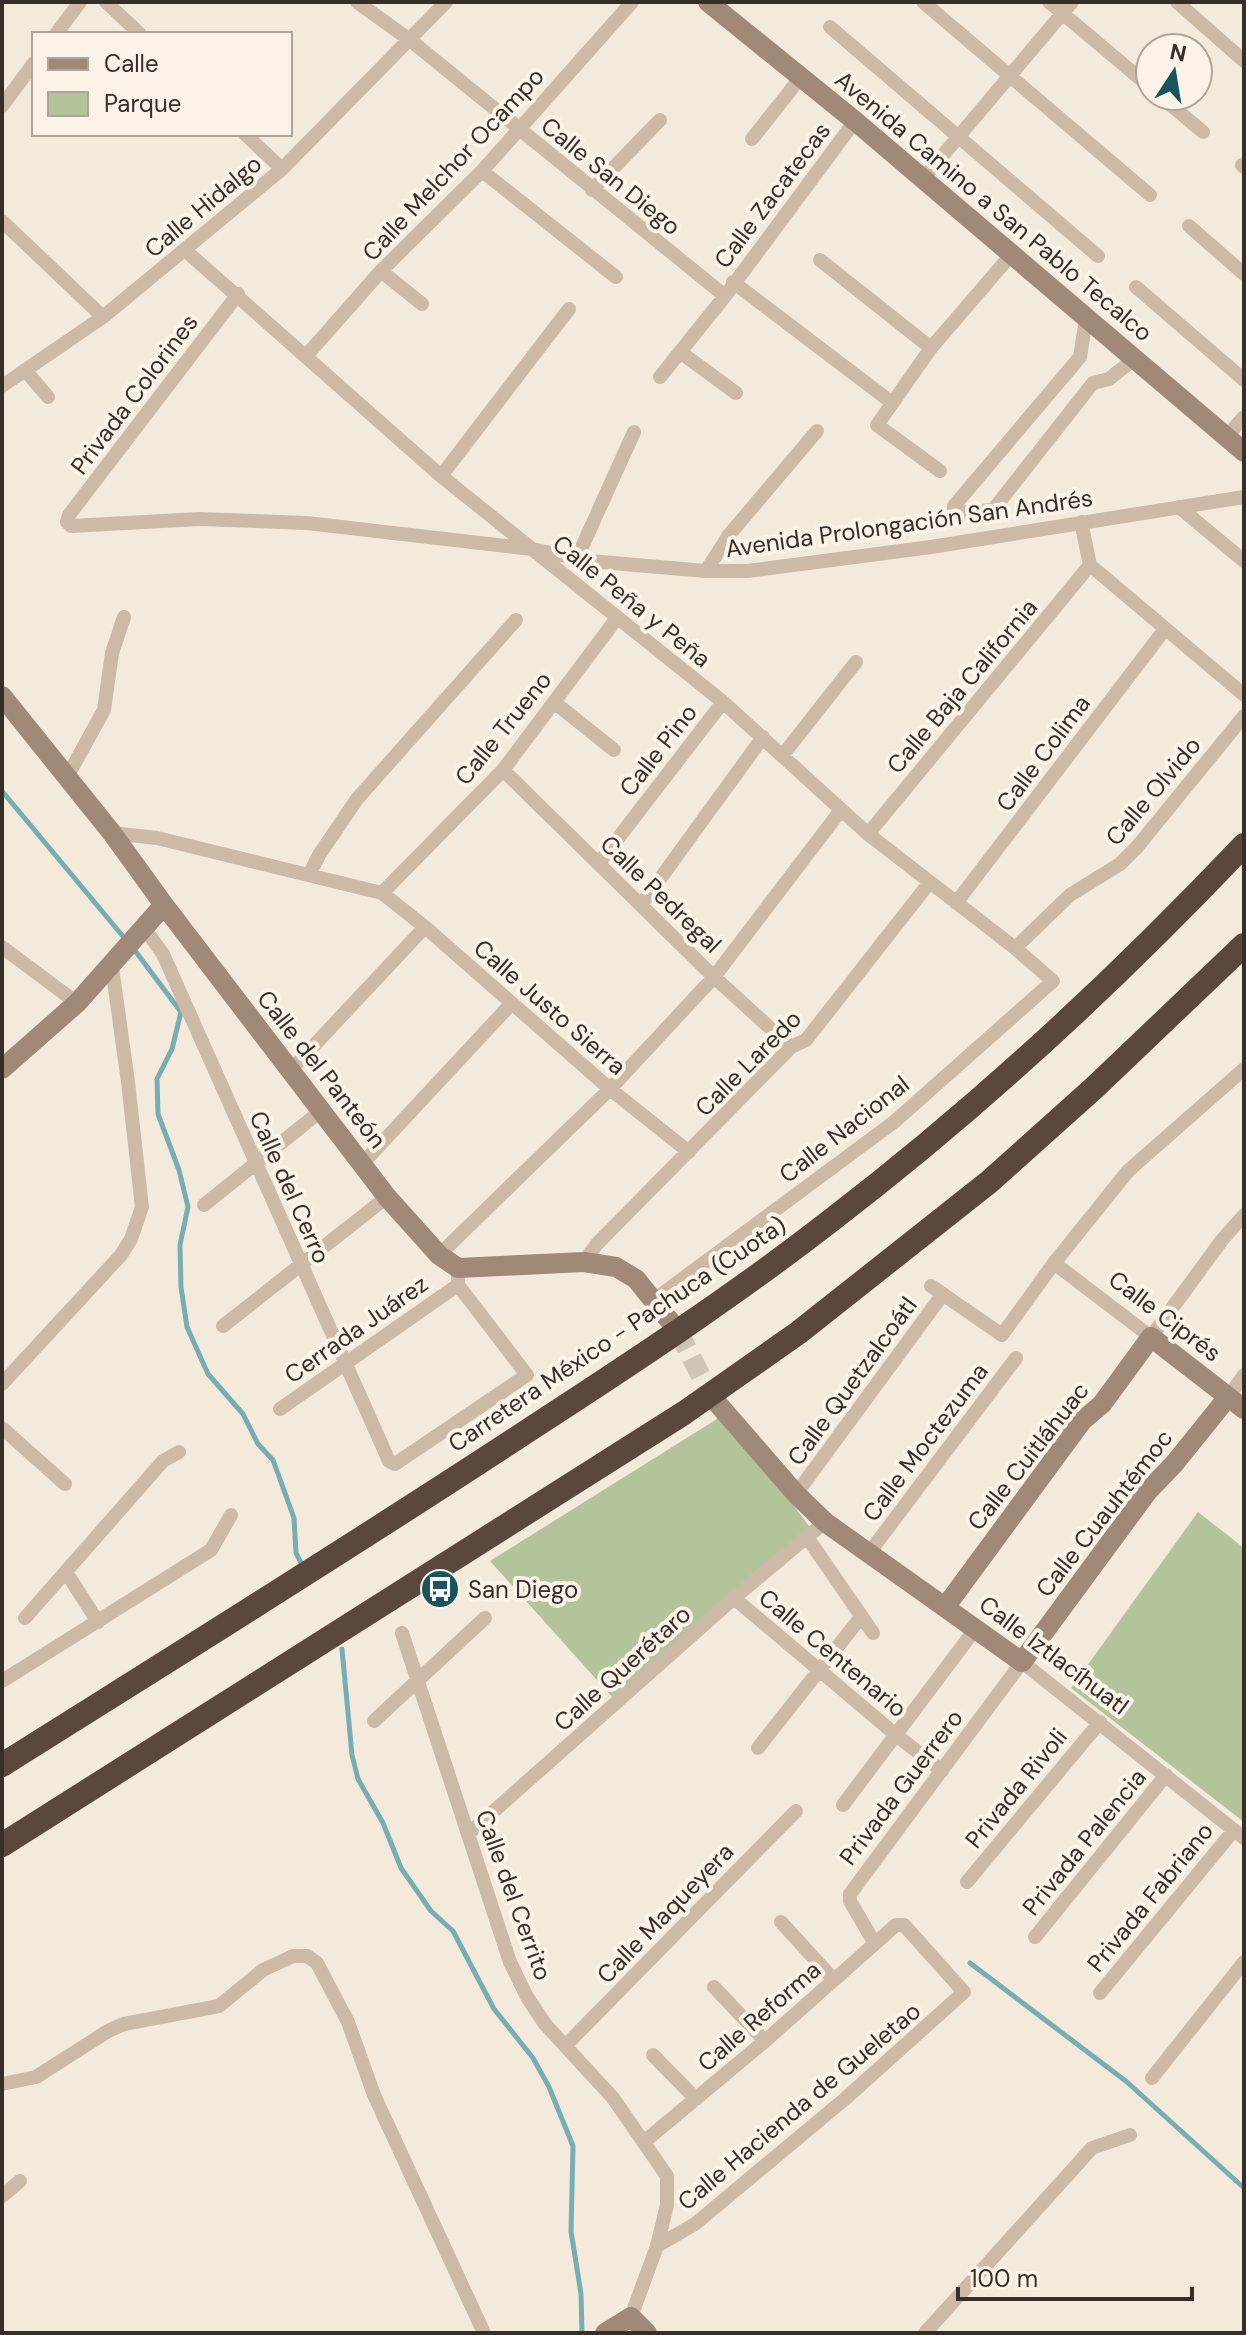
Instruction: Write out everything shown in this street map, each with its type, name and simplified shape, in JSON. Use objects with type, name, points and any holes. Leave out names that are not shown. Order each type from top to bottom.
[{"type":"highway","name":"Carretera México - Pachuca (Cuota)","points":[[2,1765],[444,1486],[718,1305],[829,1223],[998,1084],[1076,1013],[1244,845]]},
{"type":"highway","points":[[2,1845],[684,1413],[798,1333],[999,1173],[1144,1042],[1244,945]]},
{"type":"street","points":[[58,32],[80,2]]},
{"type":"street","points":[[106,2],[138,32]]},
{"type":"street","name":"Calle San Diego","points":[[357,2],[410,40],[725,296]]},
{"type":"street","name":"Calle Hidalgo","points":[[2,386],[103,317],[282,169],[446,2]]},
{"type":"street","name":"Calle Melchor Ocampo","points":[[306,356],[381,271],[482,171],[632,2]]},
{"type":"street","name":"Avenida Camino a San Pablo Tecalco","points":[[708,2],[855,121],[1244,452]]},
{"type":"street","points":[[923,2],[1150,195]]},
{"type":"street","points":[[1049,2],[1067,8],[1134,72]]},
{"type":"street","points":[[1177,2],[1244,61]]},
{"type":"street","points":[[922,180],[1067,8]]},
{"type":"street","points":[[830,27],[1098,256]]},
{"type":"street","points":[[2,106],[32,66]]},
{"type":"street","points":[[752,139],[801,77]]},
{"type":"street","points":[[1179,112],[1203,132]]},
{"type":"street","points":[[592,190],[660,120]]},
{"type":"street","name":"Calle Zacatecas","points":[[660,377],[725,296],[855,121]]},
{"type":"street","points":[[247,136],[282,169]]},
{"type":"street","points":[[482,171],[616,277]]},
{"type":"street","points":[[2,221],[103,317]]},
{"type":"street","points":[[1189,226],[1244,274]]},
{"type":"street","name":"Calle Peña y Peña","points":[[186,251],[441,476],[723,702],[868,834],[1053,981]]},
{"type":"street","points":[[940,471],[878,428],[879,420],[931,348],[1011,255]]},
{"type":"street","points":[[820,260],[931,348]]},
{"type":"street","points":[[381,271],[422,304]]},
{"type":"street","points":[[733,282],[891,402]]},
{"type":"street","points":[[1136,287],[1244,380]]},
{"type":"street","name":"Privada Colorines","points":[[67,522],[69,515],[238,294]]},
{"type":"street","points":[[441,476],[569,309]]},
{"type":"street","points":[[1086,319],[1080,357],[952,512],[993,510],[1093,383],[1109,379],[1134,359]]},
{"type":"street","points":[[680,352],[736,393]]},
{"type":"street","points":[[1080,357],[1093,383]]},
{"type":"street","points":[[25,370],[48,397]]},
{"type":"street","points":[[1226,437],[1244,417]]},
{"type":"street","points":[[706,571],[729,535],[817,431]]},
{"type":"street","points":[[577,558],[634,432]]},
{"type":"street","name":"Avenida Prolongación San Andrés","points":[[67,522],[71,526],[199,519],[307,523],[532,549],[577,558],[706,571],[748,571],[931,547],[1244,497]]},
{"type":"street","points":[[1179,507],[1244,561]]},
{"type":"street","points":[[1081,522],[1090,565],[1244,695]]},
{"type":"street","name":"Calle Baja California","points":[[868,834],[1090,565]]},
{"type":"street","points":[[67,777],[104,710],[112,653],[124,617]]},
{"type":"street","name":"Calle Trueno","points":[[382,893],[503,770],[617,618]]},
{"type":"street","points":[[309,875],[357,799],[516,620]]},
{"type":"street","name":"Calle Colima","points":[[956,903],[1165,629]]},
{"type":"street","points":[[782,756],[856,662]]},
{"type":"street","name":"Calle del Panteón","points":[[2,696],[112,833],[387,1197],[458,1277]]},
{"type":"street","points":[[554,702],[614,750]]},
{"type":"street","name":"Calle Pino","points":[[599,863],[723,702]]},
{"type":"street","name":"Calle Olvido","points":[[1015,948],[1070,895],[1120,864],[1137,847],[1244,716]]},
{"type":"street","points":[[641,905],[763,737]]},
{"type":"street","name":"Calle Pedregal","points":[[503,770],[714,977],[791,1047]]},
{"type":"street","points":[[439,1255],[610,1089],[714,977],[841,810]]},
{"type":"street","points":[[112,833],[157,838],[382,893]]},
{"type":"street","name":"Calle Laredo","points":[[584,1262],[596,1245],[791,1047],[806,1040],[930,882]]},
{"type":"street","name":"Calle Justo Sierra","points":[[382,893],[610,1089],[689,1152]]},
{"type":"street","points":[[2,1069],[77,1003],[164,905]]},
{"type":"street","points":[[291,1070],[425,927]]},
{"type":"street","name":"Calle del Cerro","points":[[136,939],[163,954],[300,1266],[389,1461],[395,1464],[527,1375],[458,1277]]},
{"type":"street","points":[[2,947],[77,1003]]},
{"type":"street","points":[[2,1384],[121,1255],[131,1239],[142,1207],[112,967]]},
{"type":"street","name":"Calle Nacional","points":[[654,1300],[894,1122],[1053,981]]},
{"type":"street","points":[[363,1163],[512,1003]]},
{"type":"street","points":[[1054,1263],[1128,1171],[1244,1069]]},
{"type":"street","points":[[204,1205],[322,1110]]},
{"type":"street","points":[[223,1326],[387,1197]]},
{"type":"street","points":[[1151,1337],[1244,1215]]},
{"type":"street","points":[[458,1277],[584,1262],[616,1267],[636,1279],[678,1331]]},
{"type":"street","name":"Calle Quetzalcoátl","points":[[796,1494],[937,1290],[1002,1335],[1054,1263]]},
{"type":"street","name":"Calle Ciprés","points":[[1054,1263],[1236,1403]]},
{"type":"street","name":"Cerrada Juárez","points":[[280,1409],[346,1364],[458,1277]]},
{"type":"street","name":"Calle Cuitláhuac","points":[[946,1606],[1082,1421],[1102,1404],[1151,1337]]},
{"type":"street","name":"Calle Moctezuma","points":[[869,1553],[1016,1358]]},
{"type":"street","points":[[1236,1403],[1244,1375]]},
{"type":"street","name":"Calle Iztlacíhuatl","points":[[711,1396],[796,1494],[825,1522],[1022,1662],[1239,1834]]},
{"type":"street","name":"Calle Cuauhtémoc","points":[[1022,1662],[1148,1491],[1236,1403]]},
{"type":"street","points":[[2,1428],[65,1484]]},
{"type":"street","points":[[25,1618],[163,1461],[179,1452]]},
{"type":"street","points":[[2,1681],[211,1550],[231,1515]]},
{"type":"street","name":"Calle Querétaro","points":[[468,1834],[734,1598],[825,1522]]},
{"type":"street","points":[[807,1537],[873,1633]]},
{"type":"street","points":[[66,1572],[98,1622]]},
{"type":"street","name":"Calle Centenario","points":[[734,1598],[942,1771]]},
{"type":"street","points":[[758,1748],[861,1617]]},
{"type":"street","points":[[374,1721],[485,1618]]},
{"type":"street","points":[[843,1805],[976,1628]]},
{"type":"street","name":"Calle del Cerrito","points":[[402,1633],[510,1962],[527,1997],[545,2024],[613,2098],[667,2176],[667,2205],[657,2246],[631,2317]]},
{"type":"street","name":"Privada Guerrero","points":[[875,1944],[850,1901],[850,1894],[1022,1662]]},
{"type":"street","name":"Privada Rivoli","points":[[967,1882],[1100,1722]]},
{"type":"street","name":"Privada Palencia","points":[[1035,1937],[1166,1775]]},
{"type":"street","name":"Calle Maqueyera","points":[[565,2046],[796,1811]]},
{"type":"street","name":"Privada Fabriano","points":[[1100,1993],[1239,1834]]},
{"type":"street","points":[[781,1922],[834,1980]]},
{"type":"street","name":"Calle Reforma","points":[[645,2141],[900,1924],[964,1992]]},
{"type":"street","points":[[2,2084],[36,2077],[124,2024],[219,2006],[263,1970],[293,1956],[307,1956],[317,1963],[348,2022],[374,2095],[484,2333]]},
{"type":"street","points":[[1152,2078],[1244,1962]]},
{"type":"street","points":[[714,1987],[765,2041]]},
{"type":"street","name":"Calle Hacienda de Gueletao","points":[[657,2246],[707,2215],[846,2098],[964,1992]]},
{"type":"street","points":[[653,2055],[696,2099]]},
{"type":"street","points":[[925,2333],[1092,2148],[1130,2135]]},
{"type":"street","points":[[2,2196],[20,2181]]},
{"type":"street","points":[[605,2333],[631,2317],[647,2333]]},
{"type":"green space","points":[[725,1414],[812,1530],[613,1698],[490,1561]]},
{"type":"green space","points":[[1198,1512],[1244,1548],[1244,1822],[1071,1688]]},
{"type":"waterway","points":[[2,791],[126,940]]},
{"type":"waterway","points":[[133,948],[181,1012],[172,1049],[157,1079],[158,1114],[179,1170],[188,1207],[180,1245],[181,1287],[187,1327],[208,1374],[243,1414],[258,1444],[273,1460],[294,1518],[296,1553],[303,1567]]},
{"type":"waterway","points":[[342,1649],[352,1755],[358,1779],[383,1823],[401,1868],[431,1911],[453,1931],[494,2009],[533,2058],[549,2087],[573,2146],[571,2231],[581,2294],[582,2333]]},
{"type":"waterway","points":[[970,1963],[1127,2082],[1244,2188]]},
{"type":"tunnel","points":[[678,1331],[711,1396]]},
{"type":"place","name":"San Diego","points":[[440,1589]]}]
